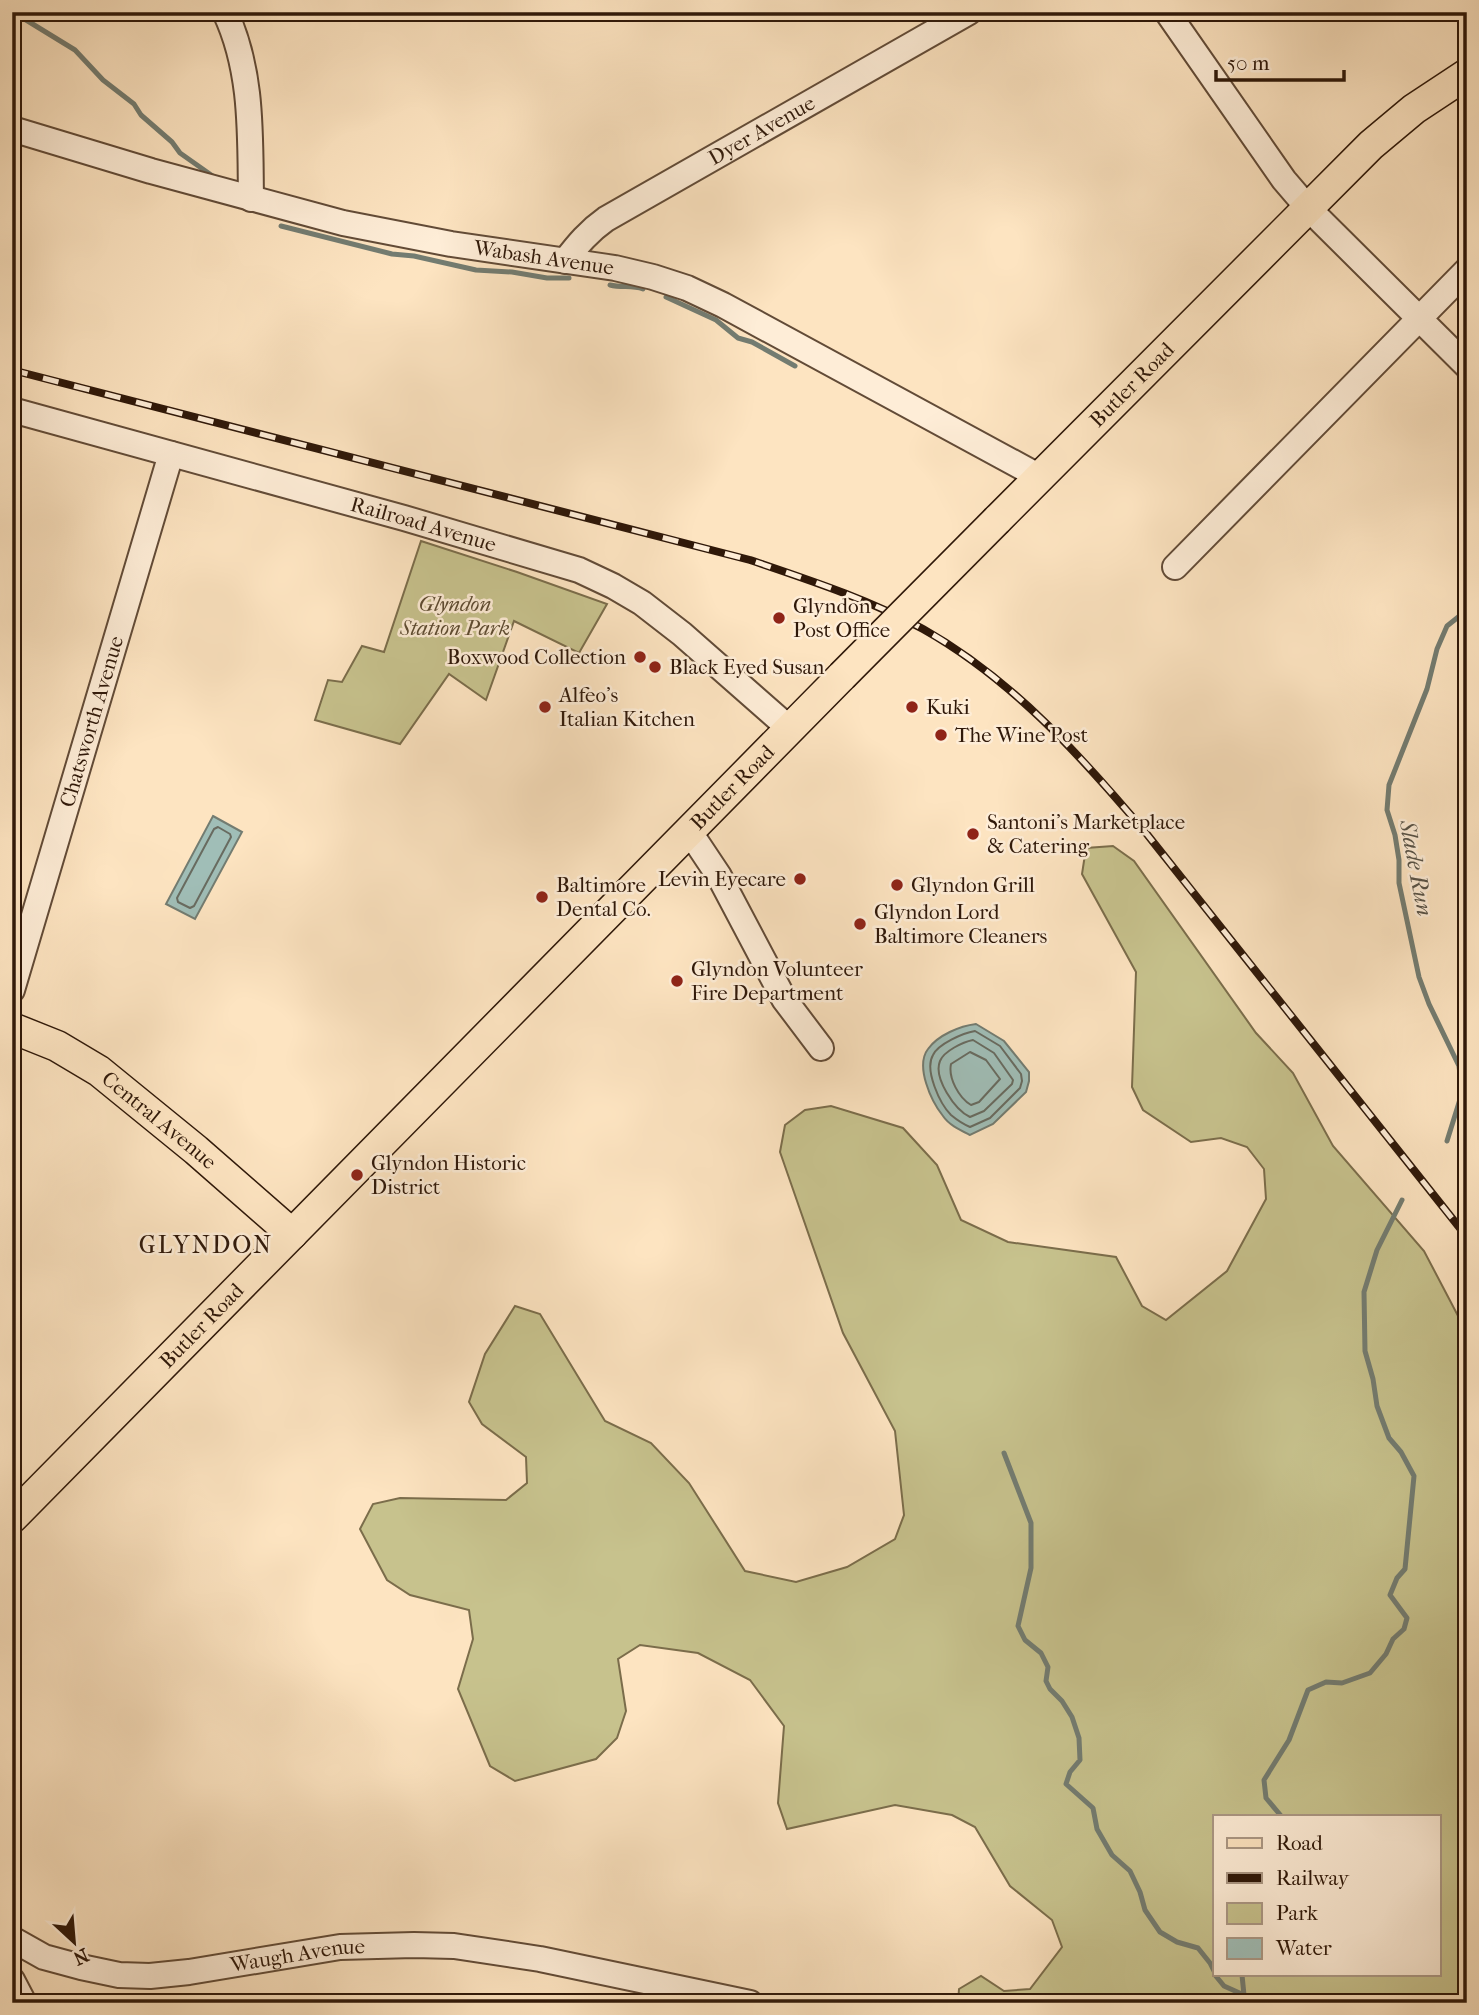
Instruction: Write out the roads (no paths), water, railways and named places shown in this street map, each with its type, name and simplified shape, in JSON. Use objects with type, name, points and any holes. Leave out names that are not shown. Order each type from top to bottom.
[{"type":"main road","name":"Butler Road","points":[[12,1518],[842,676],[1371,145],[1414,109],[1467,74]]},
{"type":"main road","name":"Central Avenue","points":[[12,1028],[57,1046],[99,1071],[292,1234]]},
{"type":"street","points":[[225,12],[232,27],[246,78],[251,199]]},
{"type":"street","name":"Dyer Avenue","points":[[565,261],[590,230],[607,219],[969,12]]},
{"type":"street","points":[[1167,12],[1284,180],[1308,208],[1467,366]]},
{"type":"street","name":"Wabash Avenue","points":[[12,129],[150,171],[343,223],[451,244],[615,268],[687,288],[1040,477]]},
{"type":"street","points":[[1174,567],[1467,270]]},
{"type":"street","name":"Railroad Avenue","points":[[12,410],[579,570],[642,603],[682,634],[790,729]]},
{"type":"street","name":"Chatsworth Avenue","points":[[12,990],[172,454]]},
{"type":"street","points":[[689,831],[724,886],[784,999],[821,1048]]},
{"type":"street","name":"Waugh Avenue","points":[[12,1939],[44,1957],[81,1967],[119,1975],[150,1976],[340,1947],[454,1946],[588,1968],[750,2003]]},
{"type":"street","points":[[12,1980],[24,2003]]},
{"type":"water","points":[[213,816],[242,832],[195,919],[166,904]]},
{"type":"water","points":[[976,1024],[1004,1041],[1029,1072],[1029,1081],[1026,1092],[993,1124],[970,1135],[952,1125],[938,1110],[926,1083],[923,1065],[924,1056],[937,1039],[956,1029]]},
{"type":"waterway","points":[[13,12],[75,50],[103,80],[134,104],[141,115],[172,142],[180,153],[214,177]]},
{"type":"waterway","points":[[281,226],[392,254],[414,256],[476,270],[569,278]]},
{"type":"waterway","points":[[610,285],[643,289]]},
{"type":"waterway","points":[[666,297],[716,320],[738,338],[752,342],[795,366]]},
{"type":"waterway","name":"Slade Run","points":[[1447,1141],[1462,1093],[1459,1066],[1419,977],[1399,883],[1395,835],[1387,810],[1389,785],[1427,689],[1437,649],[1447,626],[1467,610]]},
{"type":"waterway","name":"Slade Run","points":[[1280,1815],[1266,1798],[1264,1780],[1289,1740],[1308,1690],[1326,1682],[1342,1683],[1370,1673],[1386,1654],[1393,1639],[1404,1629],[1407,1618],[1390,1595],[1397,1578],[1405,1569],[1414,1476],[1401,1452],[1389,1438],[1377,1406],[1365,1351],[1364,1292],[1377,1250],[1402,1200]]},
{"type":"waterway","points":[[1004,1453],[1031,1523],[1031,1568],[1018,1626],[1025,1640],[1041,1653],[1048,1667],[1046,1681],[1072,1717],[1079,1738],[1080,1760],[1070,1772],[1066,1784],[1093,1808],[1097,1829],[1112,1855],[1130,1871],[1145,1910],[1160,1932],[1177,1942],[1198,1948],[1213,1969]]},
{"type":"waterway","points":[[1216,1976],[1224,1986],[1244,1995]]},
{"type":"waterway","name":"Slade Run","points":[[1242,1976],[1244,1995],[1248,2003]]},
{"type":"railway","points":[[12,370],[750,560],[860,599],[923,629],[955,649],[1016,695],[1096,776],[1146,833],[1467,1237]]},
{"type":"place","name":"Glyndon Post Office","points":[[779,618]]},
{"type":"place","name":"Boxwood Collection","points":[[640,657]]},
{"type":"place","name":"Black Eyed Susan","points":[[655,667]]},
{"type":"place","name":"Alfeo's Italian Kitchen","points":[[545,707]]},
{"type":"place","name":"Kuki","points":[[912,707]]},
{"type":"place","name":"The Wine Post","points":[[941,735]]},
{"type":"place","name":"Santoni's Marketplace & Catering","points":[[973,834]]},
{"type":"place","name":"Levin Eyecare","points":[[800,879]]},
{"type":"place","name":"Glyndon Grill","points":[[897,885]]},
{"type":"place","name":"Baltimore Dental Co.","points":[[542,897]]},
{"type":"place","name":"Glyndon Lord Baltimore Cleaners","points":[[860,924]]},
{"type":"place","name":"Glyndon Volunteer Fire Department","points":[[677,981]]},
{"type":"place","name":"Glyndon Historic District","points":[[357,1175]]},
{"type":"district","name":"GLYNDON","points":[[206,1245]]},
{"type":"park label","name":"Glyndon Station Park","points":[[455,616]]}]
